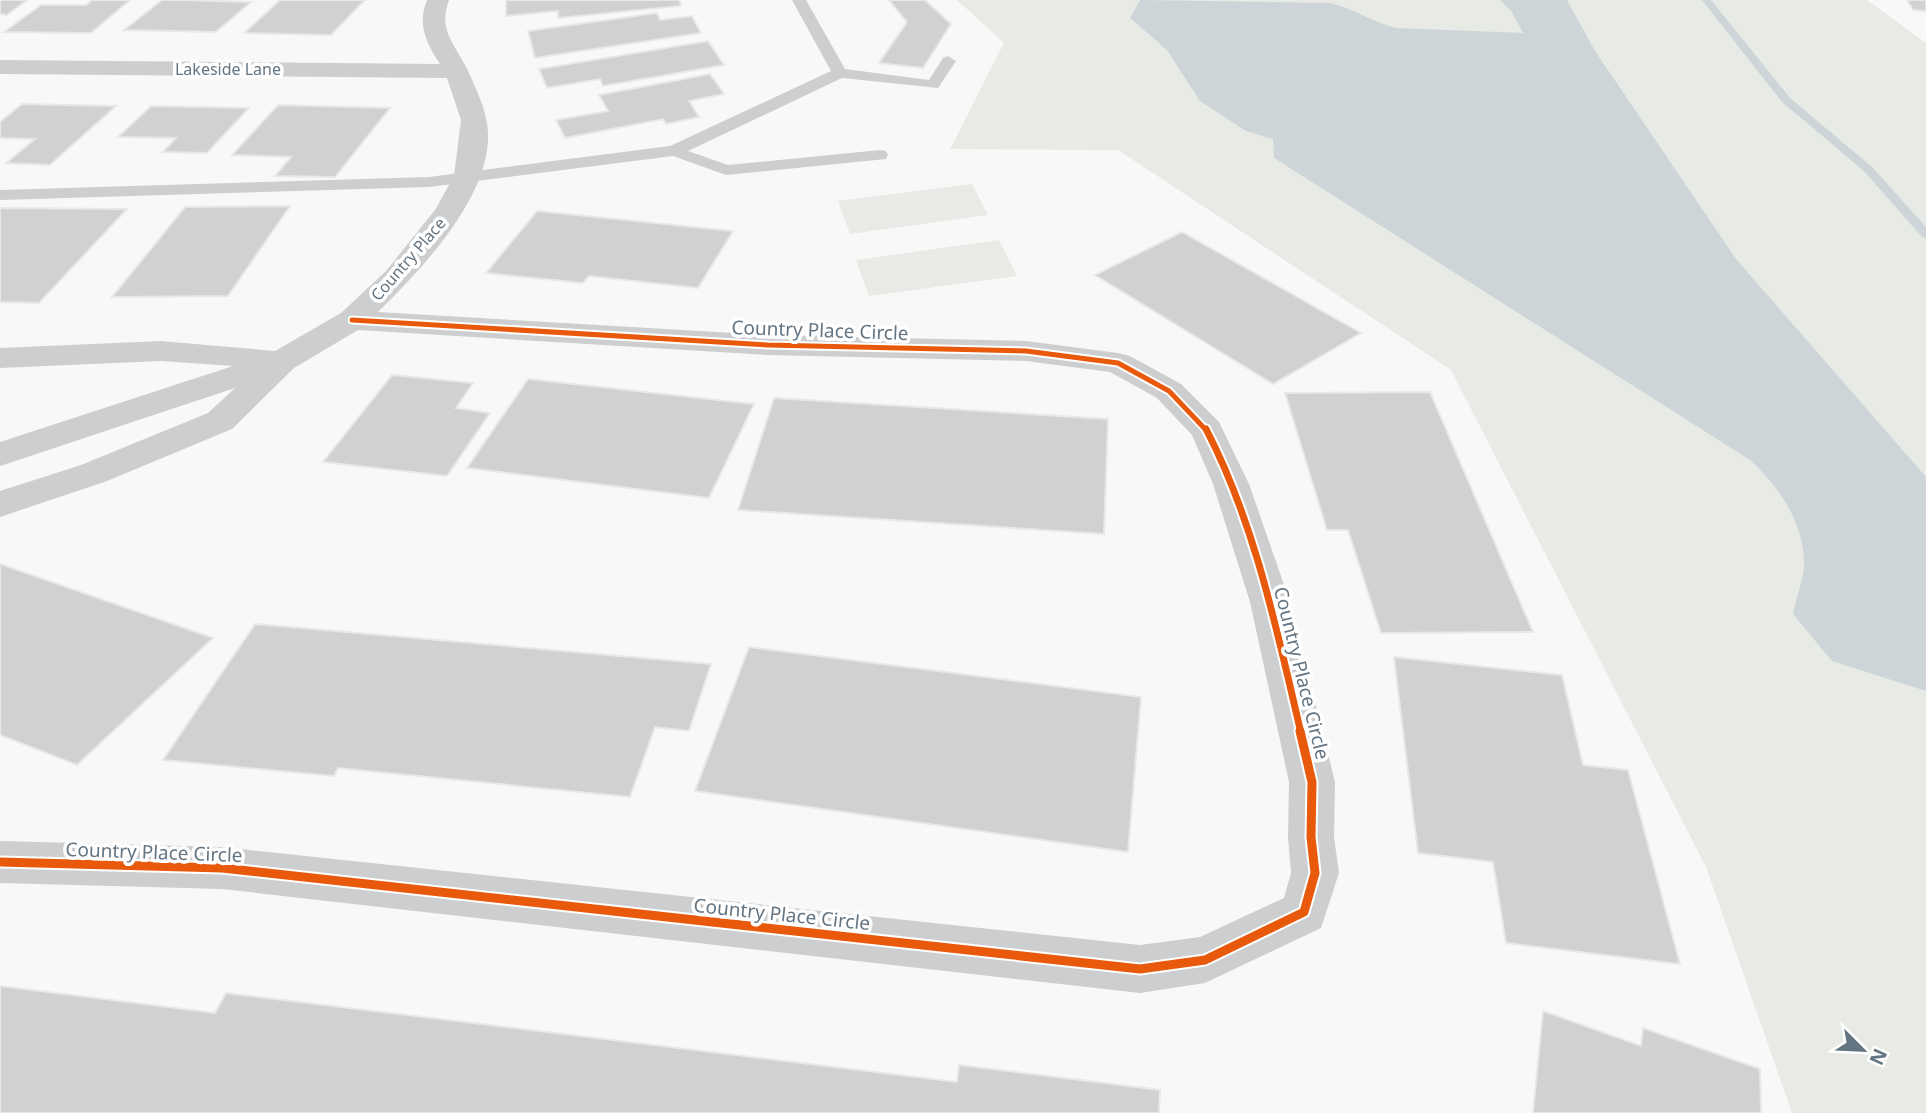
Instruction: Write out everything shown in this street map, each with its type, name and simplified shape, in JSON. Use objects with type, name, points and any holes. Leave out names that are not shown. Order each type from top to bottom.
[{"type":"street","name":"Country Place","points":[[0,454],[282,361],[352,320],[397,277],[448,213],[468,176],[474,120],[456,71],[440,45],[432,16],[438,0]]},
{"type":"street","name":"Lakeside Lane","points":[[0,67],[456,71]]},
{"type":"street","name":"Country Place Circle","points":[[0,862],[222,868],[1140,969],[1205,960],[1304,912],[1315,873],[1311,836],[1312,782],[1270,602],[1231,484],[1207,430],[1169,391],[1118,363],[1026,351],[768,345],[352,320]]},
{"type":"street","points":[[0,358],[161,351],[282,361]]},
{"type":"street","name":"Country Place","points":[[0,504],[94,473],[220,421],[282,361]]},
{"type":"lane","points":[[799,0],[840,73]]},
{"type":"lane","points":[[0,195],[429,182],[674,152],[840,73],[933,85],[948,61]]},
{"type":"lane","points":[[674,152],[726,170],[880,155]]},
{"type":"shaded area","points":[[957,0],[1867,0],[1926,43],[1926,1113],[1792,1113],[1706,867],[1451,370],[1118,150],[950,149],[1004,43]]},
{"type":"shaded area","points":[[1140,0],[1330,3],[1396,28],[1523,33],[1512,12],[1500,0],[1567,0],[1595,51],[1736,259],[1926,477],[1926,691],[1832,661],[1793,614],[1804,566],[1799,531],[1779,492],[1750,460],[1274,158],[1273,139],[1246,131],[1200,101],[1167,50],[1130,18]]},
{"type":"shaded area","points":[[972,184],[988,215],[850,234],[838,201]]},
{"type":"shaded area","points":[[999,240],[1017,276],[869,296],[856,260]]},
{"type":"building","points":[[0,0],[27,0],[7,15],[0,14]]},
{"type":"building","points":[[92,0],[130,0],[91,33],[4,32],[41,5],[86,5]]},
{"type":"building","points":[[162,0],[251,2],[216,32],[124,30]]},
{"type":"building","points":[[280,0],[365,0],[331,35],[244,33]]},
{"type":"building","points":[[506,0],[679,0],[681,6],[558,18],[558,11],[506,16]]},
{"type":"building","points":[[889,0],[925,0],[951,24],[923,68],[879,63],[907,22]]},
{"type":"building","points":[[1907,0],[1926,0],[1926,11],[1913,10]]},
{"type":"building","points":[[657,13],[660,20],[692,16],[701,33],[535,58],[528,31]]},
{"type":"building","points":[[708,41],[724,65],[603,86],[600,79],[547,88],[539,69]]},
{"type":"building","points":[[710,74],[724,94],[689,101],[699,117],[666,124],[663,119],[565,138],[556,120],[608,111],[599,95]]},
{"type":"building","points":[[22,104],[116,106],[50,165],[6,163],[35,139],[0,138],[0,122]]},
{"type":"building","points":[[278,105],[390,108],[335,177],[275,176],[291,157],[232,155]]},
{"type":"building","points":[[151,106],[249,108],[207,153],[163,152],[176,138],[118,137]]},
{"type":"building","points":[[290,206],[228,296],[112,297],[185,207]]},
{"type":"building","points":[[0,208],[127,209],[39,303],[0,302]]},
{"type":"building","points":[[537,211],[733,231],[698,288],[589,276],[583,283],[486,273]]},
{"type":"building","points":[[1182,232],[1361,333],[1273,384],[1095,275]]},
{"type":"building","points":[[392,375],[473,383],[456,408],[490,413],[447,476],[323,462]]},
{"type":"building","points":[[528,379],[754,404],[709,498],[467,468]]},
{"type":"building","points":[[1430,392],[1533,632],[1381,633],[1348,530],[1327,530],[1285,393]]},
{"type":"building","points":[[774,398],[1108,419],[1104,534],[738,510]]},
{"type":"building","points":[[0,564],[213,638],[77,765],[0,735]]},
{"type":"building","points":[[255,624],[711,664],[689,731],[655,727],[630,797],[338,768],[334,776],[163,760]]},
{"type":"building","points":[[749,647],[1141,697],[1128,852],[695,791]]},
{"type":"building","points":[[1394,657],[1562,675],[1583,765],[1628,770],[1680,964],[1506,943],[1493,862],[1418,853]]},
{"type":"building","points":[[0,986],[215,1013],[226,993],[957,1082],[959,1065],[1160,1090],[1159,1113],[0,1113]]},
{"type":"building","points":[[1543,1011],[1641,1046],[1643,1028],[1760,1069],[1761,1113],[1533,1113]]},
{"type":"waterway","points":[[1706,0],[1786,100],[1868,169],[1926,234]]},
{"type":"cycle path","points":[[0,862],[222,868],[1140,969],[1205,960],[1304,912],[1315,873],[1311,837],[1312,782],[1270,602],[1231,484],[1207,430],[1169,391],[1118,363],[1026,351],[768,345],[352,320]]}]
